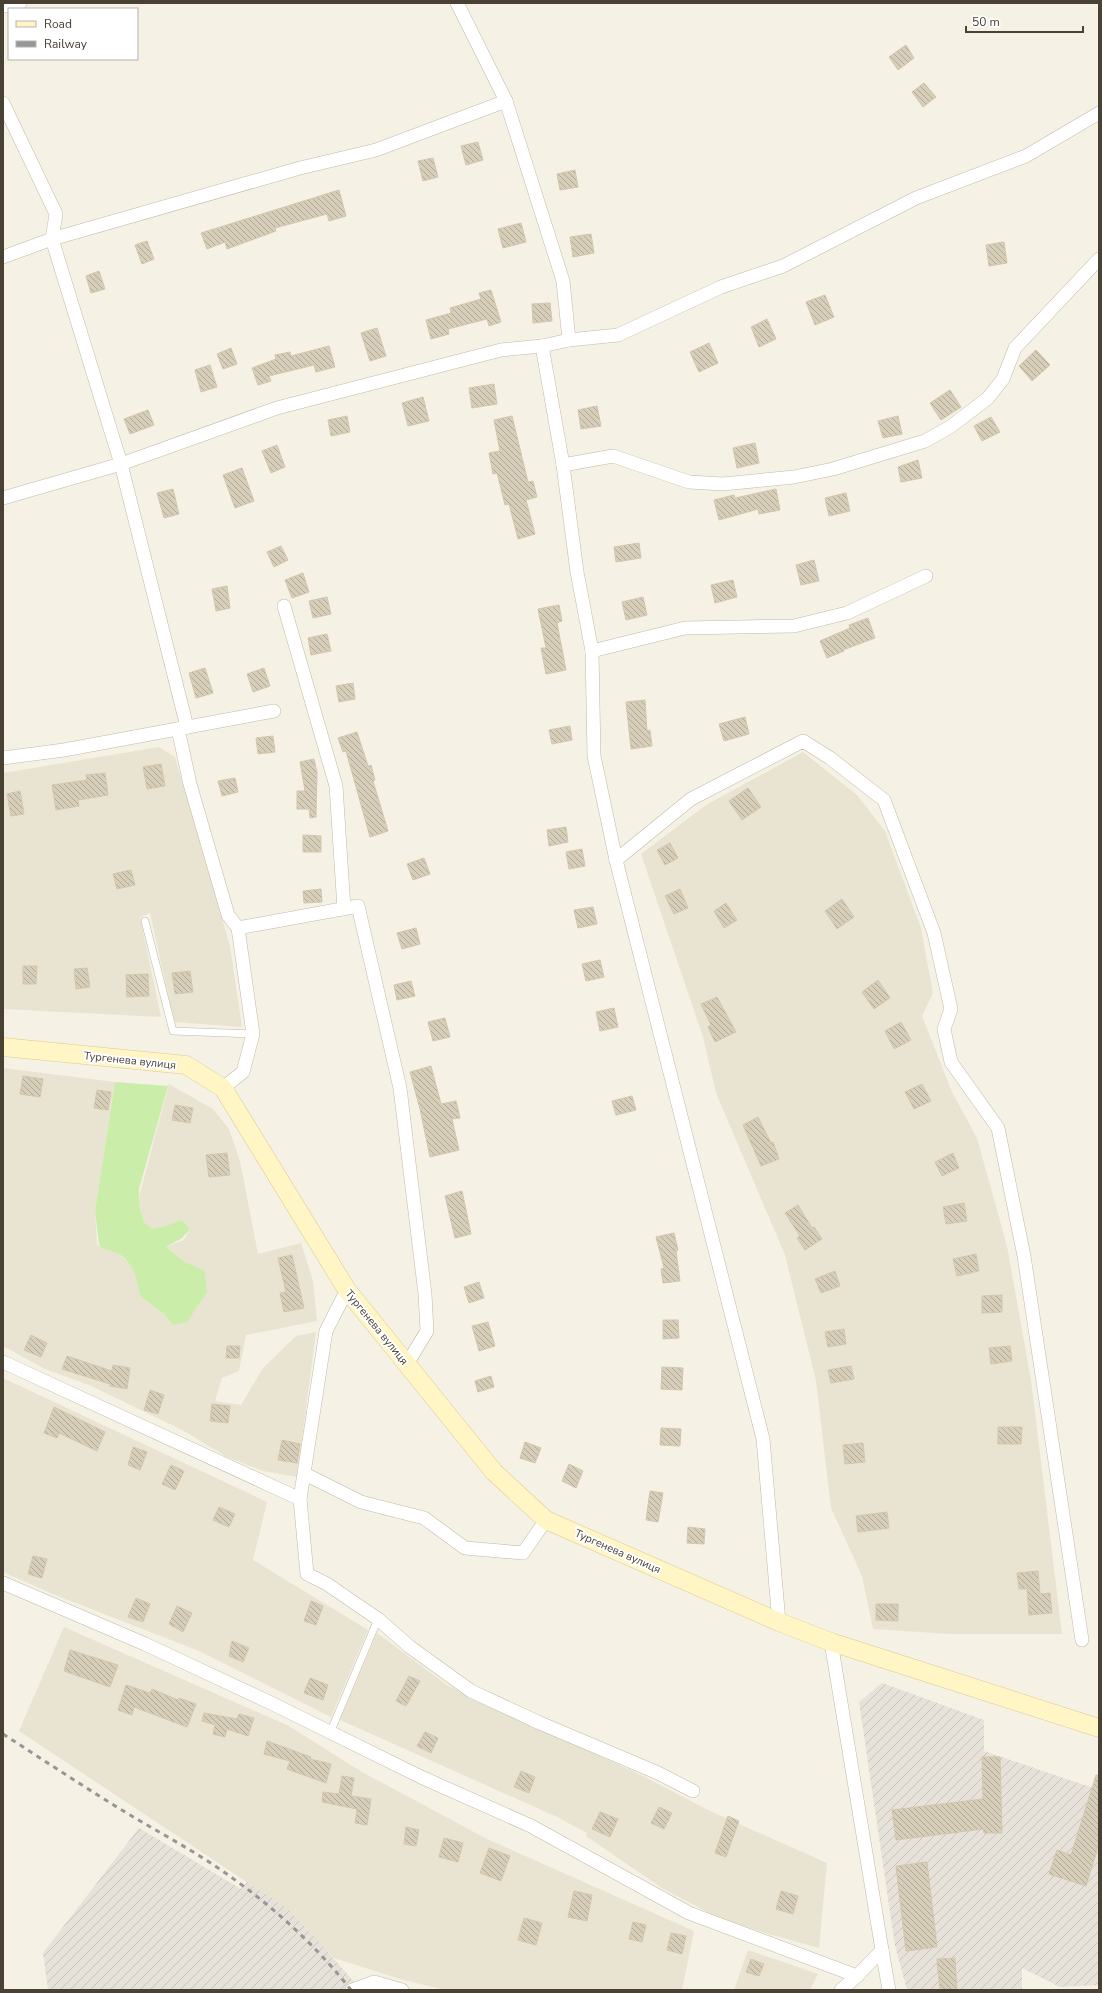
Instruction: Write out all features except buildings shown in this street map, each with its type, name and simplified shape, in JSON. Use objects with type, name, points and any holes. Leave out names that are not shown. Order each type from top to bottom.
[{"type":"street","points":[[3,6],[20,3]]},
{"type":"street","points":[[457,3],[506,101],[563,281],[568,340]]},
{"type":"street","points":[[3,257],[52,239],[300,168],[376,150],[506,101]]},
{"type":"street","points":[[3,103],[56,214],[52,239],[121,464],[183,728],[190,784],[228,915],[238,928],[253,1034],[243,1072],[223,1088]]},
{"type":"street","points":[[3,498],[121,464],[277,408],[501,350],[542,346],[568,340],[618,335],[721,287],[783,266],[916,198],[1026,156],[1099,113]]},
{"type":"street","points":[[563,465],[613,456],[689,482],[723,484],[794,477],[833,470],[925,441],[950,427],[988,398],[1003,379],[1015,348],[1099,260]]},
{"type":"street","points":[[542,346],[563,465],[577,572],[592,651],[594,756],[616,860],[763,1439],[779,1622]]},
{"type":"street","points":[[592,651],[685,628],[794,626],[847,613],[926,576]]},
{"type":"street","points":[[284,606],[336,786],[344,908]]},
{"type":"street","points":[[3,758],[64,750],[274,711]]},
{"type":"street","points":[[616,860],[691,799],[803,741],[830,758],[884,800],[934,933],[951,1009],[944,1029],[951,1062],[998,1128],[1024,1256],[1082,1640]]},
{"type":"street","points":[[238,928],[358,906],[400,1088],[425,1294],[427,1330],[406,1364]]},
{"type":"street","name":"Тургенева вулиця","points":[[3,1047],[186,1065],[223,1088],[347,1290],[494,1472],[546,1520],[779,1622],[831,1642],[1099,1728]]},
{"type":"street","points":[[347,1290],[326,1331],[300,1499],[307,1574],[326,1584],[378,1619],[410,1647],[471,1691],[540,1723],[658,1773],[693,1791]]},
{"type":"street","points":[[3,1362],[300,1499]]},
{"type":"street","points":[[305,1474],[361,1502],[424,1518],[465,1548],[523,1553],[546,1520]]},
{"type":"street","points":[[3,1583],[145,1644],[421,1777],[531,1826],[689,1913],[857,1976]]},
{"type":"street","points":[[831,1642],[889,1990]]},
{"type":"street","points":[[841,1990],[882,1950]]},
{"type":"street","points":[[352,1990],[374,1982],[402,1990]]},
{"type":"lane","points":[[145,921],[173,1031],[253,1034]]},
{"type":"lane","points":[[330,1732],[378,1619]]},
{"type":"shaded area","points":[[159,747],[175,757],[230,946],[242,1027],[174,1022],[150,913],[140,917],[161,1017],[3,1009],[3,773]]},
{"type":"shaded area","points":[[803,752],[857,795],[885,831],[921,928],[933,993],[922,1016],[952,1092],[977,1138],[1007,1246],[1031,1380],[1062,1634],[950,1634],[873,1629],[862,1576],[831,1508],[816,1381],[785,1255],[716,1093],[703,1037],[641,854],[706,805]]},
{"type":"shaded area","points":[[3,1068],[115,1082],[95,1211],[97,1245],[115,1251],[131,1264],[138,1281],[140,1296],[164,1314],[173,1325],[204,1270],[185,1262],[166,1247],[184,1240],[190,1229],[182,1220],[154,1232],[144,1222],[140,1209],[140,1193],[169,1084],[213,1109],[229,1129],[240,1161],[258,1254],[301,1243],[313,1281],[317,1321],[246,1335],[239,1371],[222,1378],[215,1401],[241,1405],[263,1368],[296,1336],[316,1332],[297,1477],[263,1471],[227,1457],[184,1431],[89,1385],[45,1369],[3,1346]]},
{"type":"shaded area","points":[[3,1378],[267,1502],[253,1560],[368,1630],[331,1717],[199,1651],[55,1595],[3,1572]]},
{"type":"shaded area","points":[[64,1627],[287,1725],[362,1772],[487,1839],[694,1931],[682,1990],[445,1990],[400,1979],[334,1958],[280,1904],[19,1731]]},
{"type":"shaded area","points":[[377,1633],[447,1685],[643,1776],[708,1810],[827,1863],[819,1948],[765,1933],[717,1917],[662,1888],[586,1836],[587,1833],[555,1816],[340,1720]]},
{"type":"shaded area","points":[[882,1683],[984,1720],[984,1751],[1099,1790],[1099,1985],[1060,1987],[1022,1968],[1022,1990],[907,1990],[895,1946],[859,1702]]},
{"type":"shaded area","points":[[139,1828],[241,1889],[247,1882],[288,1909],[361,1990],[48,1990],[43,1953]]},
{"type":"shaded area","points":[[748,1950],[818,1974],[810,1990],[734,1990]]},
{"type":"green space","points":[[115,1082],[168,1086],[139,1189],[140,1209],[144,1222],[152,1229],[163,1227],[182,1220],[190,1229],[182,1238],[166,1247],[185,1262],[204,1270],[207,1292],[187,1322],[173,1325],[164,1314],[140,1296],[134,1272],[126,1259],[112,1251],[103,1249],[99,1244],[95,1211]]},
{"type":"railway","points":[[3,1734],[139,1821],[206,1860],[246,1888],[302,1936],[336,1971],[351,1990]]}]
